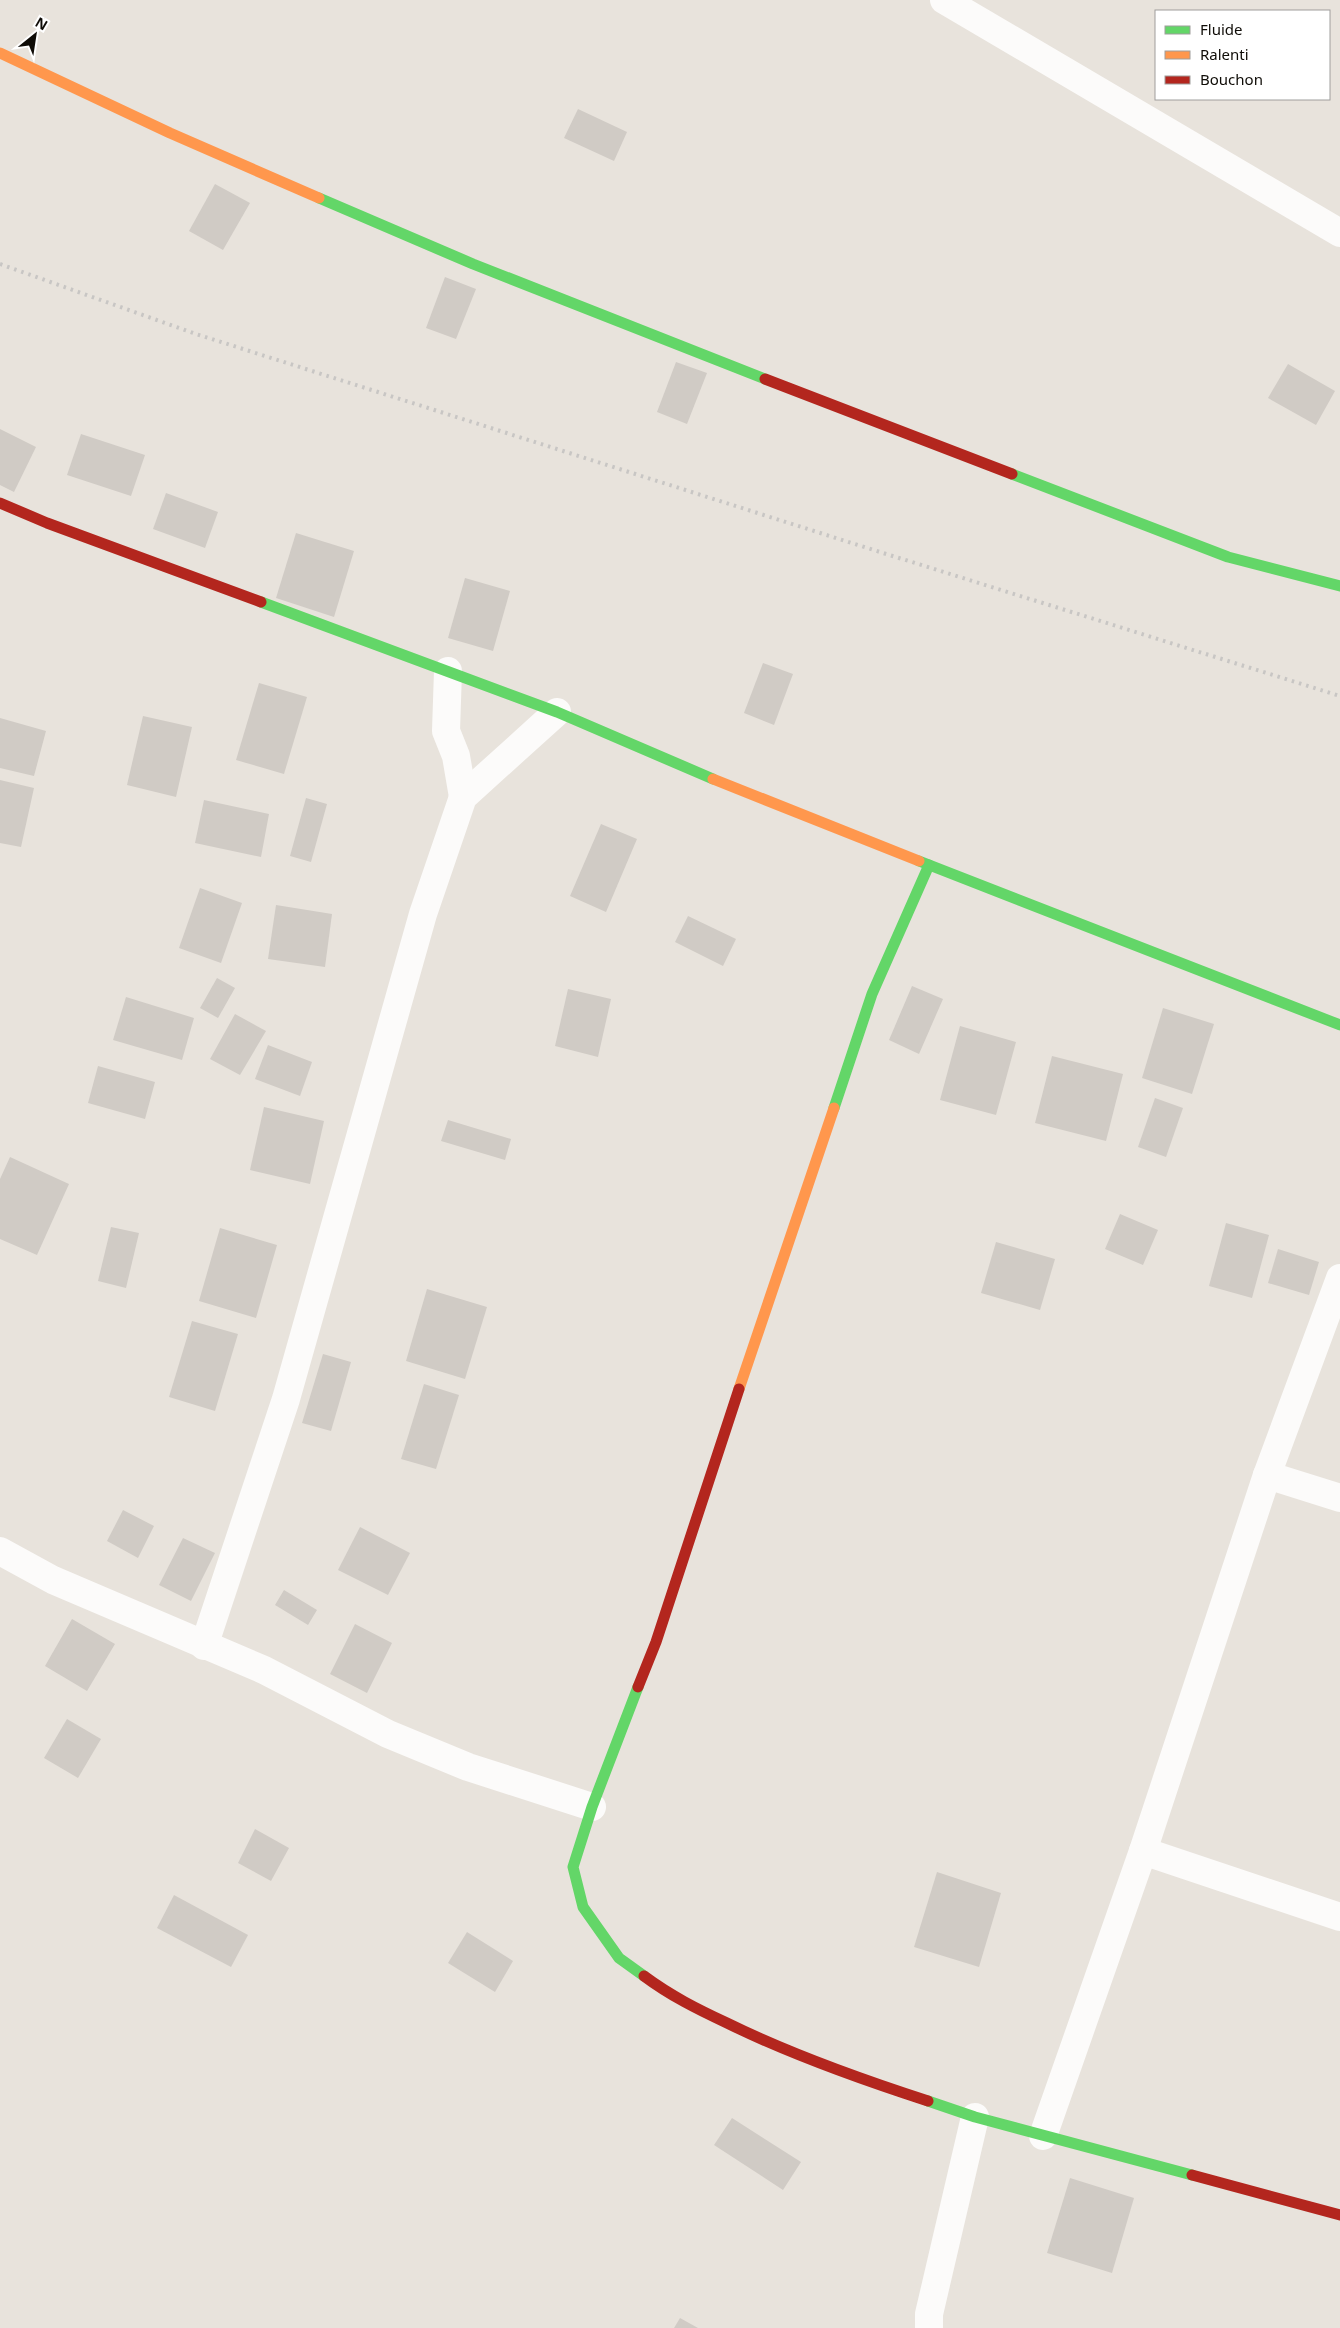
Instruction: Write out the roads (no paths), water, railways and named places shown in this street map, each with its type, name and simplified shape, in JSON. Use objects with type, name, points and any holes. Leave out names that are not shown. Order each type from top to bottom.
[{"type":"street","points":[[944,0],[1340,234]]},
{"type":"street","points":[[0,53],[170,132],[474,264],[615,321],[1228,557],[1340,586]]},
{"type":"street","points":[[0,503],[56,526],[557,712],[758,798],[1340,1025]]},
{"type":"street","points":[[204,1646],[286,1399],[423,914],[463,797],[456,756],[446,731],[448,670]]},
{"type":"street","points":[[463,797],[557,712]]},
{"type":"street","points":[[930,865],[872,994],[714,1461],[656,1642],[592,1807],[573,1867],[582,1907],[619,1958],[671,1996],[768,2042],[875,2084],[975,2118],[1340,2215]]},
{"type":"street","points":[[1043,2136],[1143,1851],[1267,1475],[1340,1278]]},
{"type":"street","points":[[1267,1475],[1340,1498]]},
{"type":"street","points":[[0,1551],[53,1580],[264,1670],[371,1725],[451,1760],[592,1807]]},
{"type":"street","points":[[1143,1851],[1340,1917]]},
{"type":"street","points":[[929,2328],[929,2314],[975,2118]]},
{"type":"railway","points":[[0,264],[196,334],[883,553],[1340,696]]}]
